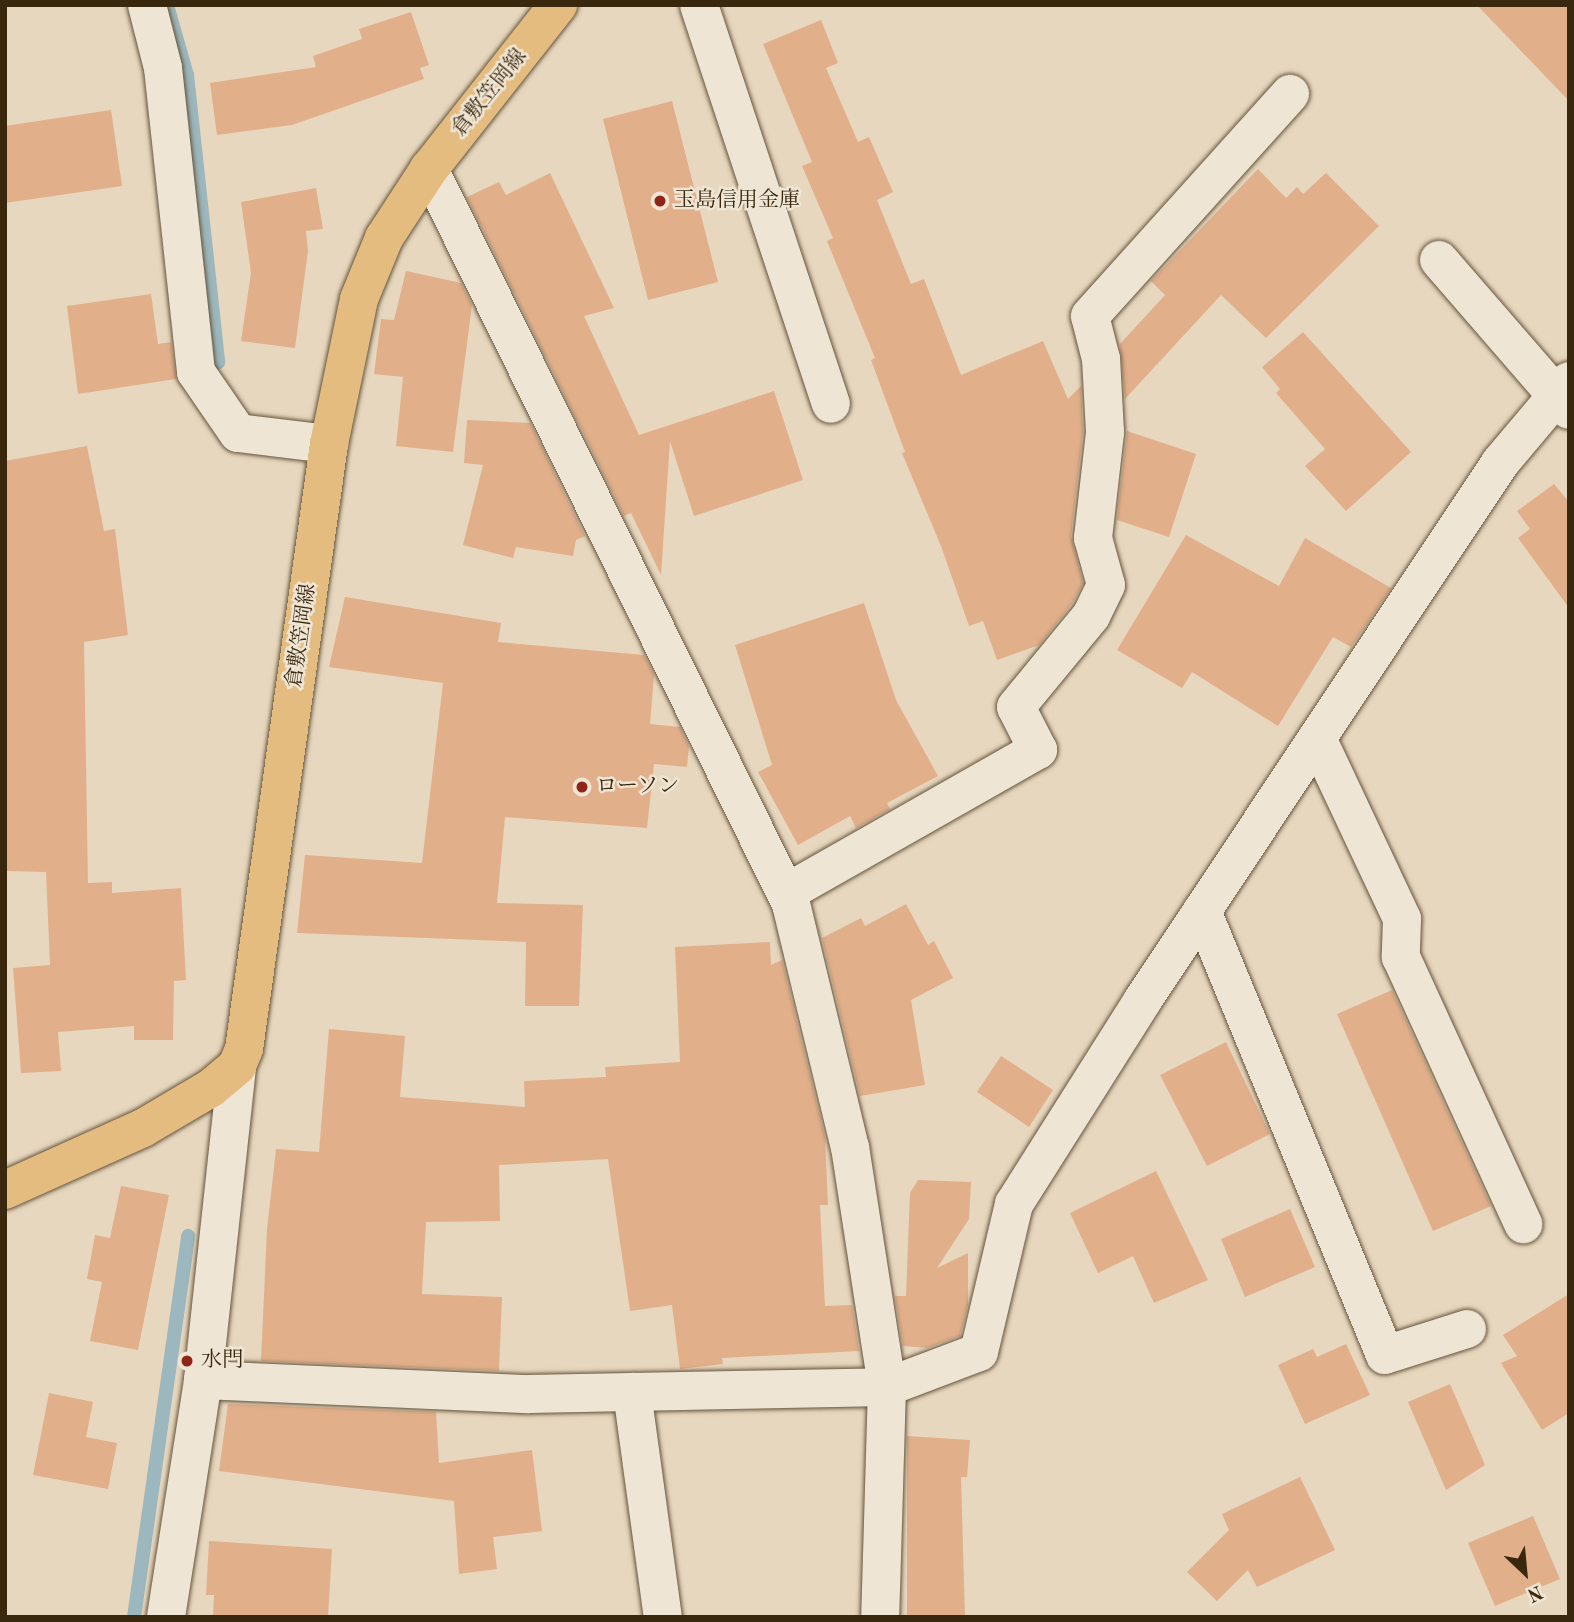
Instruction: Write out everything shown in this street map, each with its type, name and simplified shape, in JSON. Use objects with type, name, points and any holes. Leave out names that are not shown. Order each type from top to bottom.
[{"type":"main road","name":"倉敷笠岡線","points":[[237,1066],[244,1049],[329,444],[359,299],[384,238],[429,169],[558,5]]},
{"type":"main road","points":[[5,1190],[143,1128],[211,1088],[237,1066]]},
{"type":"street","points":[[146,5],[163,68],[196,372],[238,433],[329,444]]},
{"type":"street","points":[[699,5],[831,404]]},
{"type":"street","points":[[786,893],[1038,750],[1016,707],[1091,616],[1106,585],[1093,538],[1105,432],[1101,359],[1090,316],[1290,94]]},
{"type":"street","points":[[429,169],[786,893],[850,1147],[887,1387],[880,1617]]},
{"type":"street","points":[[203,1380],[529,1394],[887,1387],[979,1352],[1014,1204],[1202,911],[1500,463],[1565,395],[1438,260]]},
{"type":"street","points":[[1317,738],[1402,919],[1401,957],[1522,1224]]},
{"type":"street","points":[[1202,911],[1385,1355],[1467,1329]]},
{"type":"street","points":[[166,1617],[203,1380],[237,1066]]},
{"type":"street","points":[[632,1392],[663,1617]]},
{"type":"building","points":[[1477,5],[1569,5],[1569,101]]},
{"type":"building","points":[[411,12],[429,65],[420,68],[424,79],[292,125],[217,135],[210,83],[316,67],[313,56],[362,39],[359,29]]},
{"type":"building","points":[[821,20],[838,63],[826,68],[858,142],[869,137],[893,192],[877,200],[911,284],[924,279],[961,375],[1043,341],[1068,399],[1081,386],[1083,431],[1071,536],[1083,583],[1072,604],[1039,645],[997,660],[983,621],[969,626],[941,546],[902,453],[905,452],[871,360],[875,358],[827,241],[833,238],[802,166],[812,162],[763,44]]},
{"type":"building","name":"玉島信用金庫","points":[[672,101],[718,282],[648,300],[603,119]]},
{"type":"building","points":[[111,110],[122,186],[5,203],[5,126]]},
{"type":"building","points":[[1258,169],[1286,198],[1297,187],[1303,194],[1326,173],[1379,226],[1266,338],[1221,295],[1125,399],[1120,344],[1165,295],[1151,281]]},
{"type":"building","points":[[550,173],[614,308],[584,316],[639,435],[774,391],[803,480],[694,516],[670,441],[661,575],[631,513],[624,516],[467,197],[499,182],[506,195]]},
{"type":"building","points":[[316,188],[323,229],[306,231],[308,251],[295,348],[241,341],[251,273],[241,202]]},
{"type":"building","points":[[406,271],[461,283],[472,305],[453,452],[396,446],[403,377],[374,374],[381,319],[394,320]]},
{"type":"building","points":[[151,294],[158,344],[171,342],[176,379],[78,394],[67,306]]},
{"type":"building","points":[[1303,332],[1411,452],[1346,511],[1305,466],[1325,449],[1276,393],[1280,389],[1262,367]]},
{"type":"building","points":[[467,420],[530,423],[585,536],[576,540],[573,556],[516,547],[513,558],[463,545],[483,465],[464,463]]},
{"type":"building","points":[[1127,431],[1196,454],[1169,537],[1117,520]]},
{"type":"building","points":[[87,446],[104,531],[115,529],[128,635],[84,642],[88,883],[112,882],[112,893],[181,888],[186,980],[174,981],[173,1040],[134,1040],[134,1026],[58,1032],[61,1071],[21,1073],[13,968],[50,965],[46,872],[5,871],[5,461]]},
{"type":"building","points":[[1554,484],[1569,502],[1569,608],[1518,538],[1530,529],[1517,511]]},
{"type":"building","points":[[1186,535],[1279,586],[1305,538],[1391,588],[1351,647],[1333,637],[1278,726],[1192,672],[1182,688],[1117,650]]},
{"type":"building","points":[[345,597],[501,623],[498,642],[644,655],[654,675],[650,724],[680,727],[689,747],[687,767],[654,764],[647,828],[505,817],[497,903],[583,905],[579,1006],[525,1006],[526,942],[297,933],[305,855],[422,863],[443,683],[329,667]]},
{"type":"building","points":[[864,603],[896,700],[938,776],[887,803],[890,809],[856,828],[850,816],[798,845],[758,772],[772,765],[735,645]]},
{"type":"building","points":[[906,904],[928,945],[934,941],[953,978],[911,1000],[925,1085],[860,1096],[822,938],[861,918],[865,926]]},
{"type":"building","points":[[770,942],[771,965],[782,960],[825,1137],[828,1205],[820,1205],[825,1306],[852,1305],[859,1351],[722,1358],[723,1364],[680,1369],[672,1305],[630,1311],[608,1159],[499,1165],[500,1221],[426,1222],[422,1294],[502,1297],[499,1371],[261,1361],[267,1229],[276,1149],[319,1152],[329,1029],[405,1036],[400,1097],[525,1107],[524,1081],[606,1077],[605,1067],[680,1062],[675,947]]},
{"type":"building","points":[[1392,990],[1491,1206],[1433,1231],[1337,1014]]},
{"type":"building","points":[[1226,1042],[1270,1134],[1207,1166],[1160,1075]]},
{"type":"building","points":[[1001,1056],[1053,1090],[1029,1127],[977,1092]]},
{"type":"building","points":[[1156,1171],[1208,1280],[1154,1303],[1133,1256],[1098,1273],[1070,1213]]},
{"type":"building","points":[[918,1180],[971,1182],[969,1219],[937,1268],[968,1253],[968,1305],[960,1336],[927,1348],[903,1346],[895,1296],[906,1296],[910,1193]]},
{"type":"building","points":[[121,1186],[169,1195],[138,1350],[90,1341],[102,1282],[87,1279],[95,1235],[110,1238]]},
{"type":"building","points":[[1290,1209],[1315,1267],[1245,1297],[1221,1239]]},
{"type":"building","points":[[1569,1294],[1569,1413],[1542,1430],[1501,1363],[1517,1356],[1503,1335]]},
{"type":"building","points":[[1346,1344],[1370,1395],[1305,1424],[1278,1365],[1313,1349],[1317,1357]]},
{"type":"building","points":[[1450,1384],[1485,1465],[1446,1490],[1408,1402]]},
{"type":"building","points":[[49,1393],[93,1402],[86,1437],[117,1443],[108,1489],[33,1475]]},
{"type":"building","points":[[228,1404],[436,1412],[439,1463],[532,1450],[542,1531],[493,1537],[497,1569],[459,1574],[454,1501],[219,1471]]},
{"type":"building","points":[[907,1436],[970,1440],[967,1477],[961,1477],[965,1617],[907,1617]]},
{"type":"building","points":[[1300,1477],[1335,1550],[1257,1587],[1248,1570],[1217,1601],[1187,1572],[1229,1530],[1222,1514]]},
{"type":"building","points":[[1533,1516],[1560,1579],[1495,1606],[1468,1543]]},
{"type":"building","points":[[209,1541],[332,1549],[328,1617],[213,1617],[214,1595],[206,1595]]},
{"type":"waterway","points":[[167,5],[187,75],[218,362]]},
{"type":"waterway","points":[[134,1617],[188,1236]]},
{"type":"place","name":"玉島信用金庫","points":[[660,201]]},
{"type":"place","name":"ローソン","points":[[582,787]]},
{"type":"place","name":"水門","points":[[187,1361]]}]
